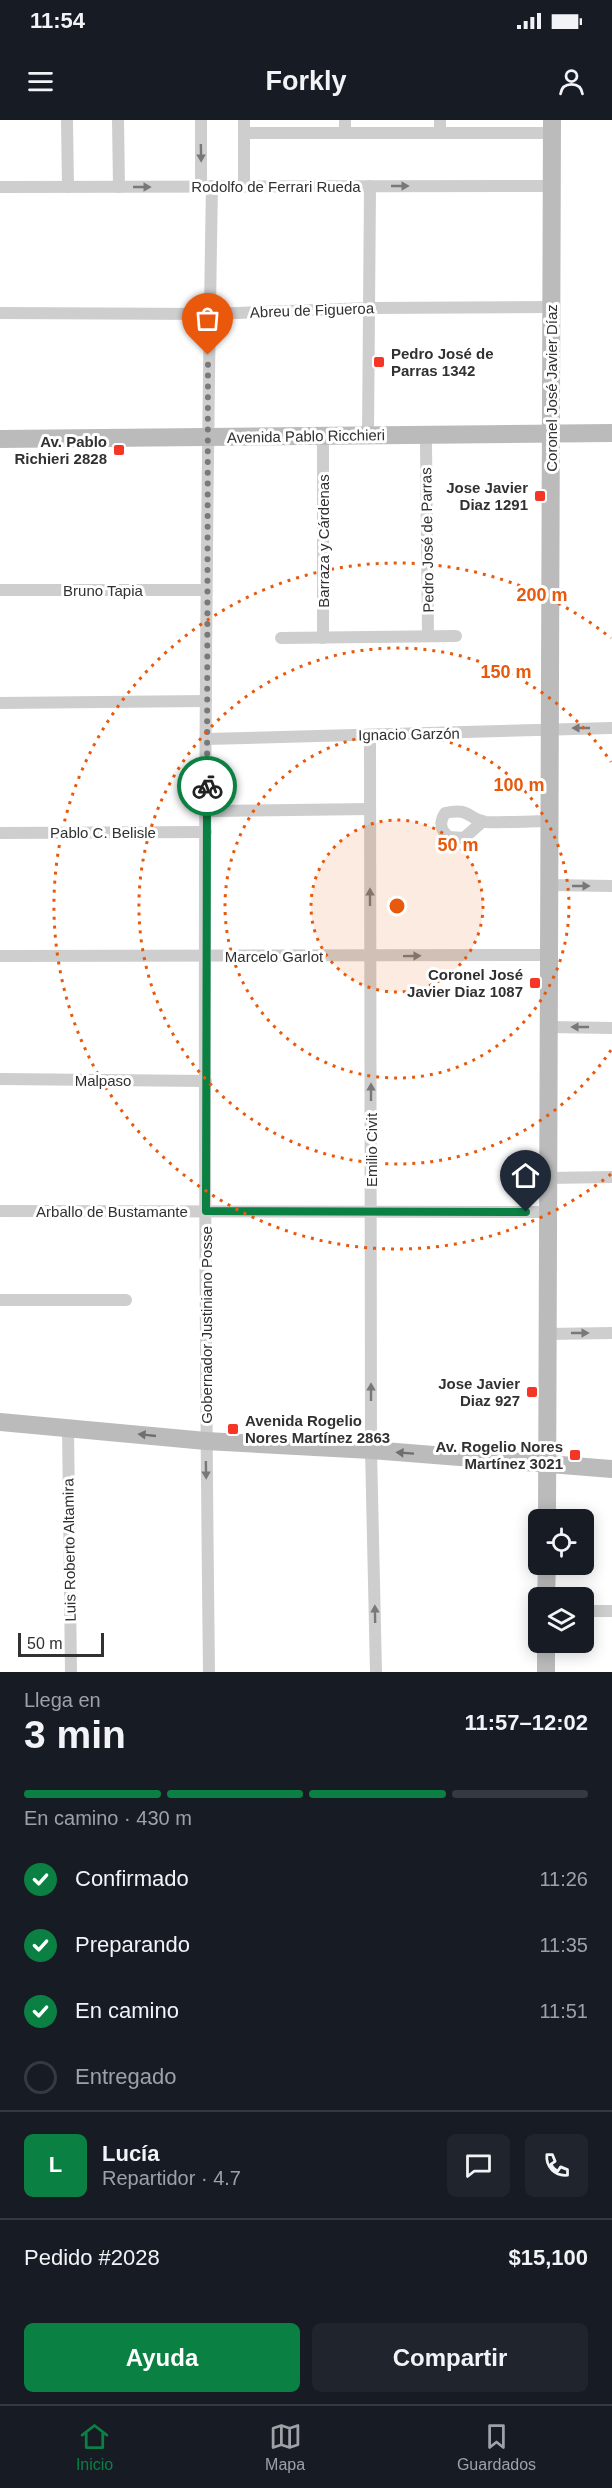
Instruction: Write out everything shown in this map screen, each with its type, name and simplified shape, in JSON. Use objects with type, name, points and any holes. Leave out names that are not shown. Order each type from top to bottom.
[{"type":"main road","name":"Coronel José Javier Díaz","points":[[547,1509],[552,126]]},
{"type":"main road","name":"Avenida Pablo Ricchieri","points":[[0,439],[426,444],[612,433]]},
{"type":"main road","name":"Avenida Pablo Ricchieri","points":[[0,447],[368,435],[550,438],[612,442]]},
{"type":"main road","points":[[0,1422],[206,1441],[371,1450],[612,1468]]},
{"type":"main road","points":[[546,1653],[546,1672]]},
{"type":"street","points":[[67,120],[68,187]]},
{"type":"street","points":[[118,120],[119,187]]},
{"type":"street","name":"Gobernador Justiniano Posse","points":[[201,120],[207,186],[210,314],[206,441],[206,1441],[209,1672]]},
{"type":"street","points":[[244,186],[244,126],[552,126]]},
{"type":"street","points":[[368,435],[370,186]]},
{"type":"street","name":"Rodolfo de Ferrari Rueda","points":[[0,187],[552,186]]},
{"type":"street","name":"Abreu de Figueroa","points":[[0,313],[210,314],[369,308],[551,307]]},
{"type":"street","name":"Barraza y Cárdenas","points":[[323,444],[323,638]]},
{"type":"street","name":"Pedro José de Parras","points":[[426,444],[428,636]]},
{"type":"street","name":"Bruno Tapia","points":[[0,590],[206,590]]},
{"type":"street","points":[[281,638],[456,636]]},
{"type":"street","points":[[0,703],[206,700]]},
{"type":"street","name":"Ignacio Garzón","points":[[206,739],[536,732],[549,729],[612,728]]},
{"type":"street","name":"Emilio Civit","points":[[370,735],[371,1450],[376,1672]]},
{"type":"street","points":[[207,810],[369,809]]},
{"type":"street","points":[[482,822],[549,821]]},
{"type":"street","name":"Pablo C. Belisle","points":[[0,833],[206,832]]},
{"type":"street","points":[[549,885],[612,886]]},
{"type":"street","name":"Marcelo Garlot","points":[[0,956],[549,955]]},
{"type":"street","points":[[548,1027],[612,1028]]},
{"type":"street","name":"Malpaso","points":[[0,1079],[206,1081]]},
{"type":"street","points":[[548,1178],[612,1178]]},
{"type":"street","name":"Arballo de Bustamante","points":[[0,1211],[548,1212]]},
{"type":"street","points":[[0,1300],[126,1300]]},
{"type":"street","points":[[547,1334],[612,1333]]},
{"type":"street","name":"Luis Roberto Altamira","points":[[68,1427],[71,1672]]},
{"type":"street","points":[[594,1611],[612,1611]]},
{"type":"way so far","points":[[207,786],[206,437],[208,355]]},
{"type":"place","name":"Pedro José de Parras 1342","points":[[379,362]]},
{"type":"place","name":"Av. Pablo Richieri 2828","points":[[119,450]]},
{"type":"place","name":"Jose Javier Diaz 1291","points":[[540,496]]},
{"type":"place","name":"Coronel José Javier Diaz 1087","points":[[535,983]]},
{"type":"place","name":"Jose Javier Diaz 927","points":[[532,1392]]},
{"type":"place","name":"Avenida Rogelio Nores Martínez 2863","points":[[233,1429]]},
{"type":"place","name":"Av. Rogelio Nores Martínez 3021","points":[[575,1455]]},
{"type":"route","points":[[207,786],[206,1211],[526,1212]]}]
